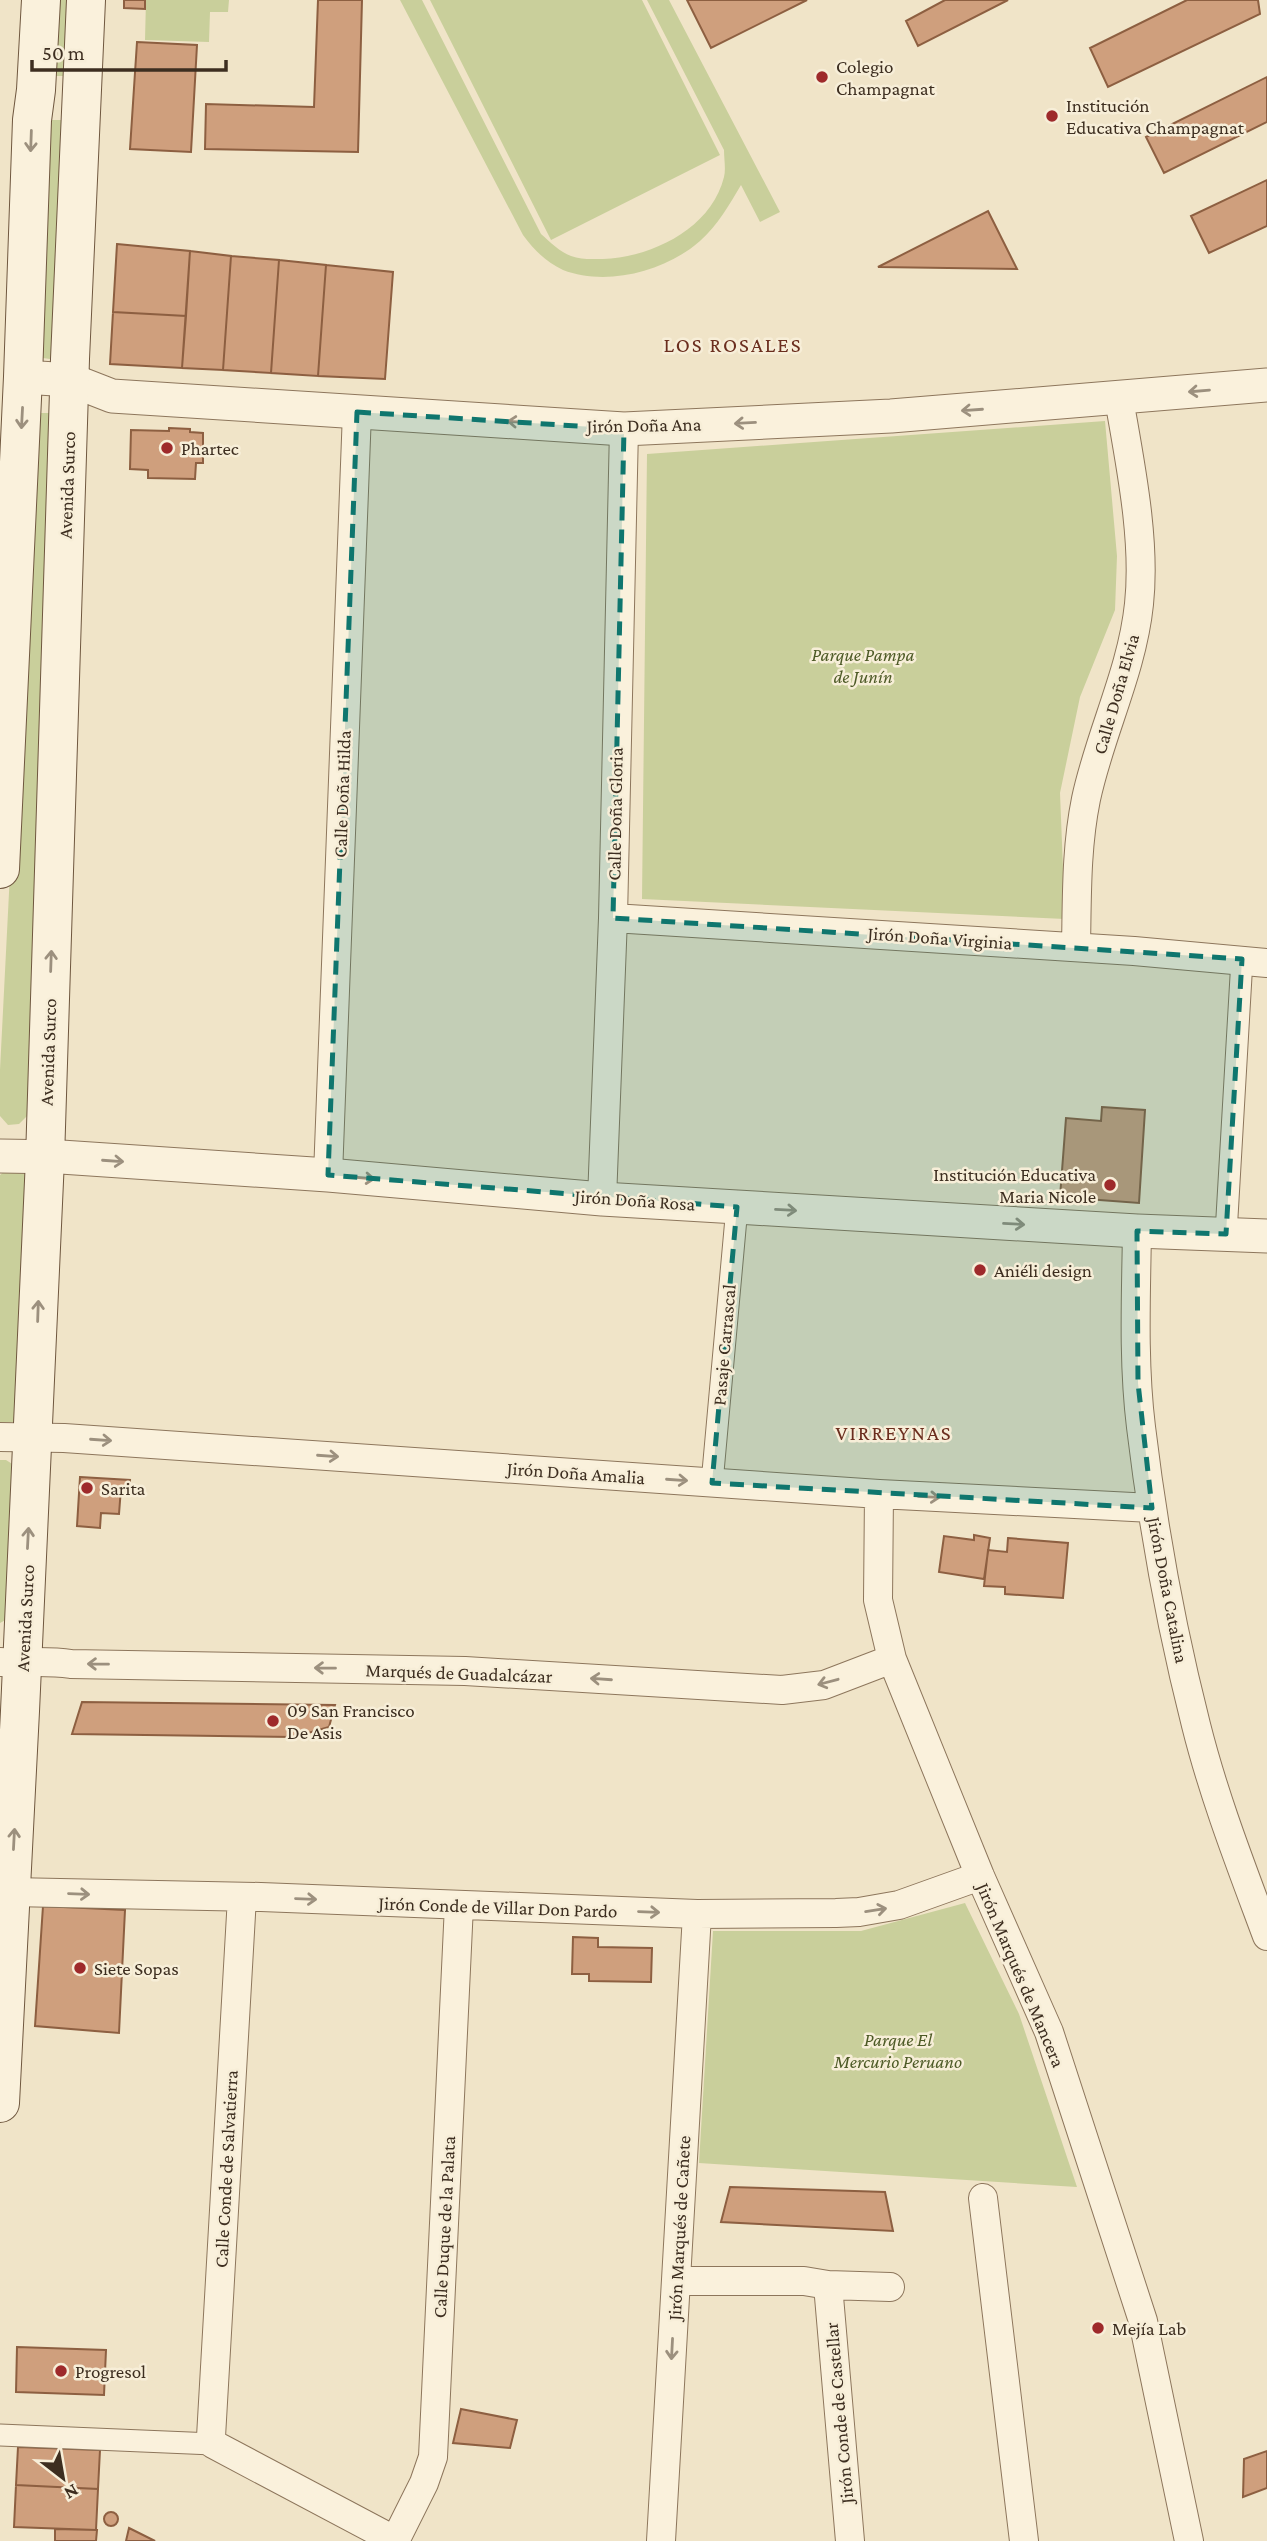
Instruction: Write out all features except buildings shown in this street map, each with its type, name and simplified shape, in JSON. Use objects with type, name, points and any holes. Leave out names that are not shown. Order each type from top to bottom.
[{"type":"main road","points":[[0,869],[9,513],[23,377],[32,120],[41,0]]},
{"type":"main road","name":"Avenida Surco","points":[[0,2103],[11,1892],[11,1663],[16,1437],[45,1159],[86,0]]},
{"type":"main road","points":[[36,90],[59,100],[82,92]]},
{"type":"street","name":"Jirón Doña Ana","points":[[23,377],[71,380],[112,396],[624,429],[891,416],[1267,385]]},
{"type":"street","name":"Calle Doña Elvia","points":[[1076,947],[1079,839],[1098,752],[1133,646],[1141,577],[1131,465],[1119,399]]},
{"type":"street","name":"Calle Doña Hilda","points":[[328,1175],[357,412]]},
{"type":"street","name":"Calle Doña Gloria","points":[[602,1199],[613,918],[624,429]]},
{"type":"street","name":"Jirón Doña Virginia","points":[[613,918],[1255,961]]},
{"type":"street","points":[[1226,1234],[1255,961]]},
{"type":"street","name":"Jirón Doña Rosa","points":[[0,1156],[45,1159],[61,1157],[328,1175],[602,1199],[1137,1231],[1267,1236]]},
{"type":"street","name":"Pasaje Carrascal","points":[[712,1483],[737,1207]]},
{"type":"street","name":"Jirón Doña Catalina","points":[[1137,1231],[1137,1371],[1140,1426],[1166,1587],[1196,1725],[1224,1818],[1256,1874],[1267,1936]]},
{"type":"street","name":"Jirón Doña Amalia","points":[[16,1437],[78,1438],[878,1494],[1153,1508]]},
{"type":"street","name":"Jirón Marqués de Mancera","points":[[878,1494],[878,1600],[892,1659],[980,1876],[1049,2032],[1143,2321],[1189,2541]]},
{"type":"street","name":"Marqués de Guadalcázar","points":[[11,1663],[49,1660],[71,1664],[465,1671],[782,1690],[824,1685],[892,1659]]},
{"type":"street","name":"Jirón Conde de Villar Don Pardo","points":[[11,1892],[242,1897],[697,1914],[836,1913],[881,1909],[917,1900],[980,1876]]},
{"type":"street","name":"Calle Conde de Salvatierra","points":[[213,2442],[242,1897]]},
{"type":"street","name":"Calle Duque de la Palata","points":[[396,2541],[424,2483],[433,2457],[458,1905]]},
{"type":"street","name":"Jirón Marqués de Cañete","points":[[661,2541],[697,1914]]},
{"type":"street","points":[[983,2197],[1024,2541]]},
{"type":"street","points":[[676,2281],[804,2281],[828,2285],[890,2287]]},
{"type":"street","name":"Jirón Conde de Castellar","points":[[828,2285],[850,2541]]},
{"type":"street","points":[[0,2435],[213,2442],[396,2541]]},
{"type":"highlighted area","points":[[357,412],[624,429],[613,918],[1242,959],[1226,1234],[1137,1231],[1138,1383],[1152,1508],[712,1483],[737,1207],[328,1175]]},
{"type":"green space","points":[[46,0],[78,0],[66,76],[51,76]]},
{"type":"green space","points":[[146,0],[229,0],[228,12],[210,12],[209,42],[145,40]]},
{"type":"green space","points":[[400,0],[422,0],[541,234],[567,254],[583,259],[603,259],[641,253],[659,246],[693,225],[717,195],[724,177],[724,150],[647,0],[669,0],[780,212],[760,222],[741,185],[723,215],[706,235],[670,261],[653,268],[617,276],[580,275],[557,267],[541,255],[523,235]]},
{"type":"green space","points":[[430,0],[642,0],[720,155],[551,240]]},
{"type":"green space","points":[[52,120],[66,120],[57,360],[43,358],[37,348],[43,128]]},
{"type":"green space","points":[[41,413],[52,413],[28,1115],[19,1124],[8,1125],[0,1116],[0,1070],[33,420]]},
{"type":"green space","name":"Parque Pampa de Junín","points":[[1105,421],[1117,556],[1115,610],[1080,697],[1060,793],[1065,919],[642,899],[647,454]]},
{"type":"green space","points":[[6,1170],[22,1172],[32,1180],[25,1416],[13,1422],[0,1423],[0,1175]]},
{"type":"green space","points":[[0,1460],[6,1460],[17,1467],[11,1617],[0,1623]]},
{"type":"green space","name":"Parque El Mercurio Peruano","points":[[965,1903],[1019,2014],[1077,2187],[699,2163],[713,1931],[861,1931]]},
{"type":"place","name":"Colegio Champagnat","points":[[822,77]]},
{"type":"place","name":"Institución Educativa Champagnat","points":[[1052,116]]},
{"type":"place","name":"Phartec","points":[[167,448]]},
{"type":"place","name":"Institución Educativa Maria Nicole","points":[[1110,1185]]},
{"type":"place","name":"Aniéli design","points":[[980,1270]]},
{"type":"place","name":"Sarita","points":[[87,1488]]},
{"type":"place","name":"09 San Francisco De Asis","points":[[273,1721]]},
{"type":"place","name":"Siete Sopas","points":[[80,1968]]},
{"type":"place","name":"Mejía Lab","points":[[1098,2328]]},
{"type":"place","name":"Progresol","points":[[61,2371]]},
{"type":"district","name":"LOS ROSALES","points":[[733,345]]},
{"type":"district","name":"VIRREYNAS","points":[[894,1433]]}]
